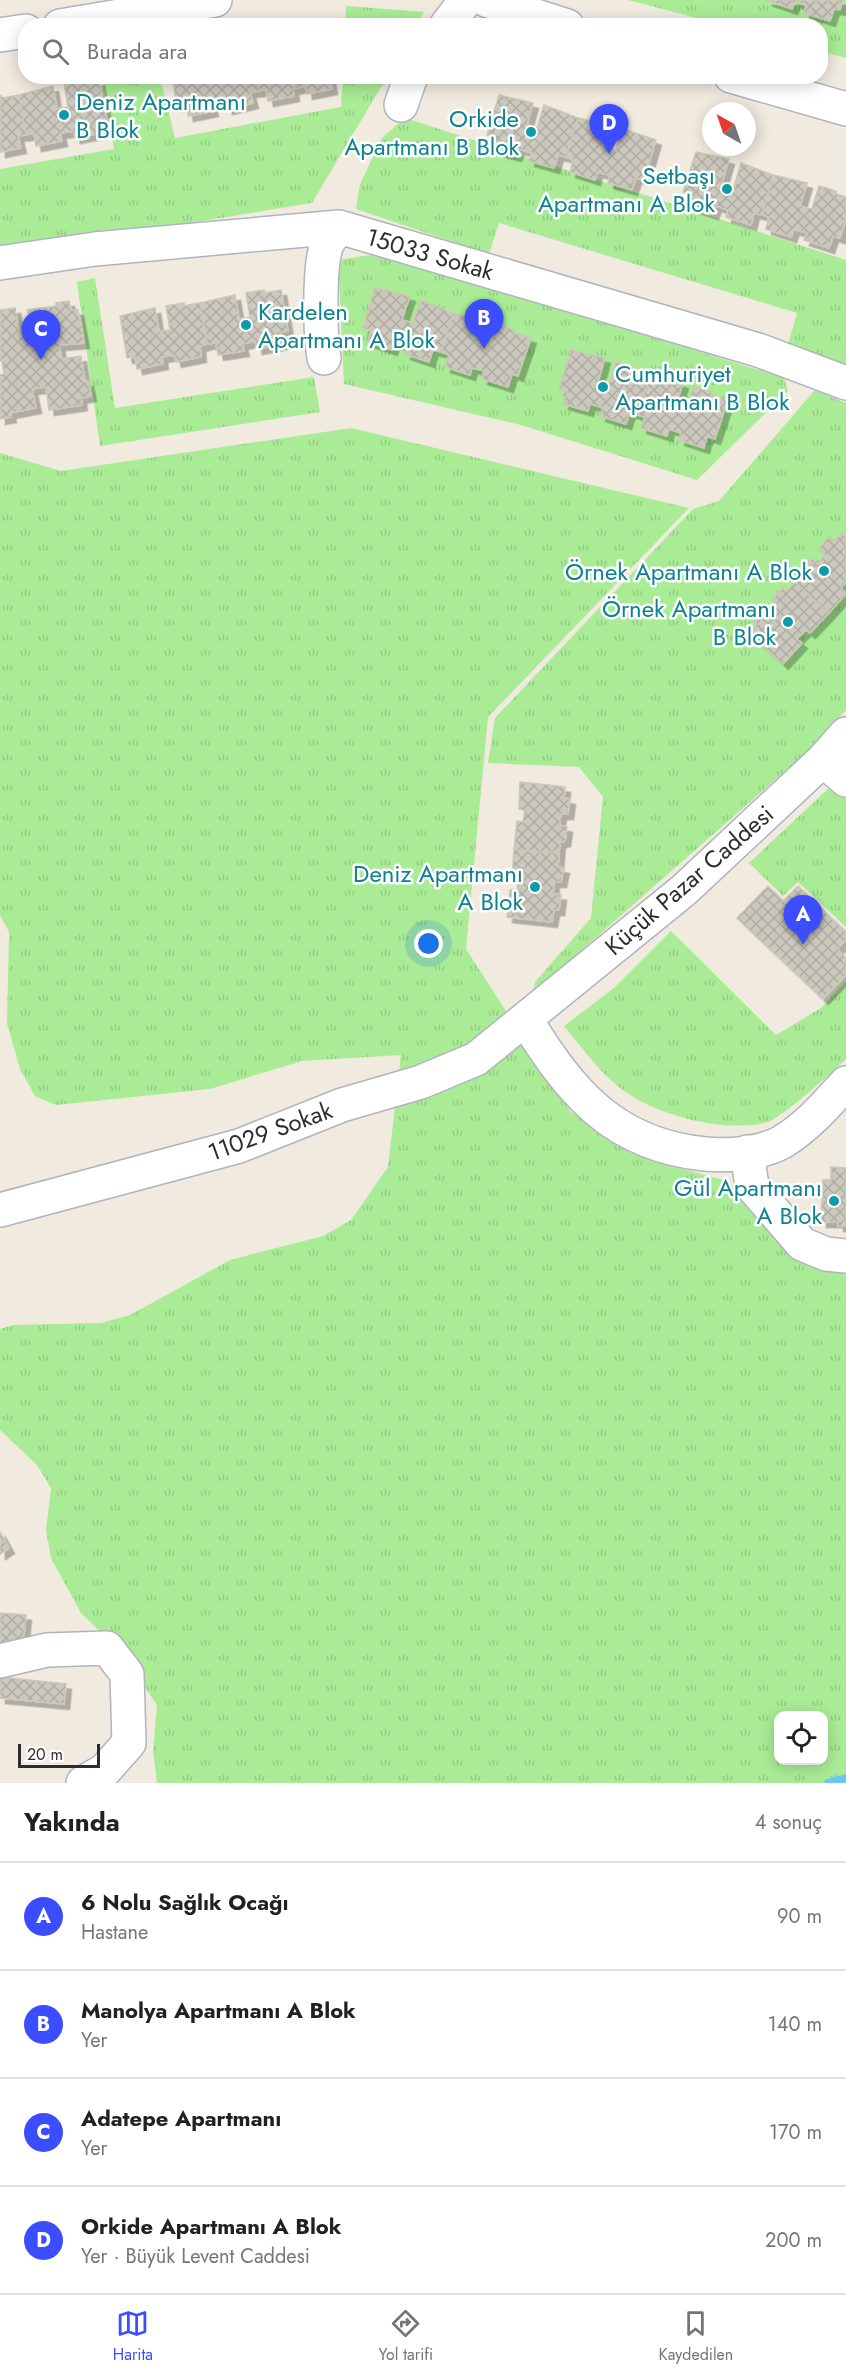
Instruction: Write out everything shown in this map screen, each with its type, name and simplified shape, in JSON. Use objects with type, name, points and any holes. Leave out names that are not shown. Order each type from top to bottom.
[{"type":"street","points":[[108,18],[215,0]]},
{"type":"street","points":[[452,18],[466,0]]},
{"type":"street","points":[[486,0],[542,18]]},
{"type":"street","points":[[0,35],[18,32]]},
{"type":"street","points":[[759,84],[846,109]]},
{"type":"street","points":[[324,358],[322,268],[326,245],[339,228]]},
{"type":"street","name":"15033 Sokak","points":[[0,263],[95,249],[339,228],[758,350],[846,383]]},
{"type":"street","name":"Küçük Pazar Caddesi","points":[[526,1020],[834,770],[846,734]]},
{"type":"street","points":[[526,1020],[552,1062],[594,1109],[633,1136],[686,1152],[718,1155],[747,1152],[780,1142],[811,1121],[846,1083]]},
{"type":"street","name":"11029 Sokak","points":[[0,1210],[239,1146],[342,1105],[421,1082],[476,1059],[526,1020]]},
{"type":"street","points":[[747,1152],[752,1186],[802,1244],[826,1254],[846,1256]]},
{"type":"street","points":[[0,1661],[47,1650],[107,1648],[127,1674],[129,1743],[105,1770],[83,1783]]},
{"type":"green space","points":[[628,0],[846,0],[846,58],[828,53],[828,18],[697,18]]},
{"type":"green space","points":[[346,6],[424,12],[420,18],[345,18]]},
{"type":"green space","points":[[103,84],[162,84],[175,138],[341,107],[343,84],[383,84],[312,203],[0,254],[0,169],[114,149]]},
{"type":"green space","points":[[405,118],[846,260],[846,366],[788,344],[797,313],[499,223],[489,254],[356,209],[360,184],[382,138]]},
{"type":"green space","points":[[382,253],[784,378],[788,391],[697,480],[521,425],[344,384],[338,260]]},
{"type":"green space","points":[[95,278],[115,408],[314,377],[320,412],[100,446],[77,282]]},
{"type":"green space","points":[[815,390],[846,403],[846,710],[810,749],[533,993],[535,982],[591,918],[603,797],[579,767],[488,763],[495,718],[693,509],[719,501]]},
{"type":"green space","points":[[351,428],[689,508],[488,717],[466,949],[571,1112],[648,1160],[728,1181],[799,1256],[846,1261],[846,1783],[157,1783],[153,1750],[157,1705],[121,1652],[81,1613],[51,1558],[46,1530],[51,1488],[37,1465],[0,1430],[0,1329],[13,1325],[101,1323],[130,1315],[230,1260],[323,1236],[351,1220],[388,1167],[401,1055],[302,1061],[210,1089],[56,1105],[35,1096],[20,1069],[7,1023],[9,932],[0,915],[0,453],[61,471]]},
{"type":"green space","points":[[831,786],[846,799],[846,927],[798,882],[783,896],[749,863]]},
{"type":"green space","points":[[671,931],[776,1035],[821,1008],[846,981],[846,1059],[774,1119],[751,1125],[695,1121],[658,1109],[627,1093],[601,1070],[564,1026],[614,988]]},
{"type":"building","points":[[766,0],[843,0],[840,10],[834,9],[830,21],[828,18],[804,13],[806,5],[795,2],[792,9]]},
{"type":"building","name":"Deniz Apartmanı B Blok","points":[[64,84],[100,84],[107,121],[99,122],[101,133],[75,138],[74,131],[60,133],[62,141],[36,146],[34,133],[26,135],[19,95],[53,86],[57,109],[68,107]]},
{"type":"building","points":[[173,84],[258,84],[259,91],[250,92],[253,103],[227,109],[225,101],[211,103],[213,111],[188,116],[186,104],[177,106]]},
{"type":"building","points":[[258,84],[331,84],[332,89],[307,94],[306,86],[293,89],[294,96],[268,101],[266,89],[259,91]]},
{"type":"building","points":[[0,95],[3,98],[19,95],[26,135],[18,136],[21,148],[0,152]]},
{"type":"building","name":"Orkide Apartmanı B Blok","points":[[499,95],[533,103],[527,125],[537,128],[544,105],[578,118],[566,157],[558,155],[554,168],[529,161],[532,153],[519,149],[516,156],[491,149],[495,137],[487,135]]},
{"type":"building","points":[[578,118],[611,125],[605,148],[616,151],[623,129],[656,140],[644,180],[636,178],[632,190],[608,183],[610,175],[597,172],[595,180],[570,172],[573,160],[566,157]]},
{"type":"building","name":"Setbaşı Apartmanı A Blok","points":[[696,152],[702,153],[702,156],[729,159],[722,183],[727,185],[734,187],[741,163],[773,175],[762,215],[754,213],[751,225],[726,217],[728,210],[716,206],[713,214],[688,206],[692,195],[683,192]]},
{"type":"building","points":[[773,175],[807,183],[800,206],[806,208],[812,209],[819,186],[846,197],[846,218],[840,238],[833,236],[829,248],[804,240],[807,233],[794,229],[791,237],[766,229],[769,217],[762,215]]},
{"type":"building","points":[[375,288],[410,296],[402,320],[413,323],[420,300],[453,313],[441,352],[433,350],[429,362],[405,354],[407,347],[394,343],[392,350],[368,342],[371,331],[363,328]]},
{"type":"building","name":"Kardelen Apartmanı A Blok","points":[[264,290],[265,293],[281,290],[288,331],[280,332],[282,344],[257,349],[255,341],[242,344],[244,351],[218,355],[216,343],[207,344],[200,303],[235,295],[239,319],[250,317],[246,293]]},
{"type":"building","points":[[69,301],[71,310],[78,310],[84,343],[59,345],[62,359],[81,356],[85,382],[88,381],[91,396],[81,398],[82,405],[49,410],[46,387],[32,389],[36,408],[10,413],[11,417],[0,419],[0,375],[4,374],[2,361],[0,361],[0,310],[15,308],[19,332],[32,330],[28,310],[56,306],[56,303]]},
{"type":"building","points":[[184,303],[184,306],[200,303],[207,344],[200,346],[201,357],[176,362],[174,355],[162,357],[163,364],[137,369],[135,357],[127,358],[120,316],[155,308],[159,332],[170,330],[166,306]]},
{"type":"building","points":[[453,313],[487,321],[480,343],[491,346],[497,324],[515,330],[514,333],[531,338],[518,376],[512,374],[508,387],[482,379],[484,371],[472,368],[470,375],[445,367],[449,355],[441,352]]},
{"type":"building","name":"Cumhuriyet Apartmanı B Blok","points":[[571,350],[605,358],[598,382],[609,385],[616,362],[650,375],[637,415],[630,412],[626,424],[600,416],[603,408],[590,404],[588,411],[563,404],[567,392],[559,390]]},
{"type":"building","points":[[650,375],[683,383],[676,405],[687,409],[694,386],[712,392],[711,395],[728,400],[715,439],[707,436],[704,448],[679,440],[681,433],[669,429],[667,436],[641,428],[645,417],[637,415]]},
{"type":"building","name":"Örnek Apartmanı A Blok","points":[[841,533],[846,537],[846,583],[841,588],[846,594],[829,613],[795,582],[803,573],[800,570],[811,558],[817,564],[825,555],[819,549],[829,537],[834,541]]},
{"type":"building","name":"Örnek Apartmanı B Blok","points":[[795,582],[829,613],[810,633],[806,630],[797,639],[802,643],[783,664],[749,633],[757,624],[753,620],[763,608],[770,614],[778,605],[772,600],[783,588],[787,591]]},
{"type":"building","points":[[520,782],[565,787],[564,798],[570,799],[568,814],[561,814],[559,825],[567,827],[565,841],[560,842],[559,853],[514,850],[517,821],[523,822],[525,810],[519,809]]},
{"type":"building","name":"Deniz Apartmanı A Blok","points":[[514,850],[559,853],[558,867],[564,868],[561,882],[554,882],[553,894],[561,895],[559,910],[554,910],[552,922],[507,917],[510,890],[517,890],[519,878],[512,878]]},
{"type":"building","points":[[768,886],[783,901],[798,886],[846,932],[846,940],[837,949],[846,958],[846,975],[823,999],[737,918]]},
{"type":"building","name":"Gül Apartmanı A Blok","points":[[831,1167],[846,1168],[846,1226],[838,1226],[838,1222],[821,1222],[823,1180],[831,1180]]},
{"type":"building","points":[[0,1532],[9,1548],[0,1554]]},
{"type":"building","points":[[0,1613],[26,1615],[22,1653],[0,1650]]},
{"type":"building","points":[[0,1677],[66,1684],[64,1704],[0,1698]]},
{"type":"waterway","points":[[828,1783],[846,1778]]},
{"type":"place","name":"Deniz Apartmanı B Blok","points":[[64,115]]},
{"type":"place","name":"Orkide Apartmanı B Blok","points":[[531,132]]},
{"type":"place","name":"Orkide Apartmanı A Blok","points":[[609,154]]},
{"type":"place","name":"Setbaşı Apartmanı A Blok","points":[[727,189]]},
{"type":"place","name":"Kardelen Apartmanı A Blok","points":[[246,325]]},
{"type":"place","name":"Manolya Apartmanı A Blok","points":[[484,349]]},
{"type":"place","name":"Adatepe Apartmanı","points":[[41,360]]},
{"type":"place","name":"Cumhuriyet Apartmanı B Blok","points":[[603,387]]},
{"type":"place","name":"Örnek Apartmanı A Blok","points":[[824,571]]},
{"type":"place","name":"Örnek Apartmanı B Blok","points":[[788,622]]},
{"type":"place","name":"Deniz Apartmanı A Blok","points":[[535,887]]},
{"type":"place","name":"6 Nolu Sağlık Ocağı","points":[[803,945]]},
{"type":"place","name":"Gül Apartmanı A Blok","points":[[834,1201]]}]
